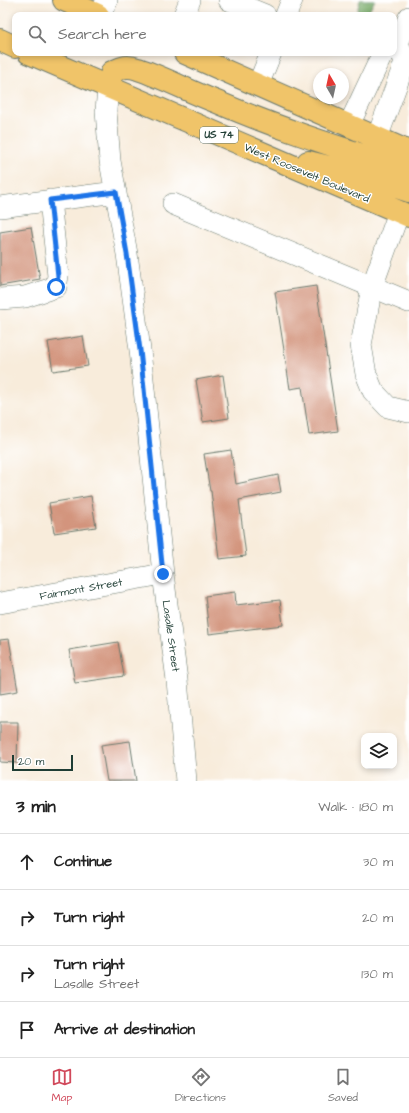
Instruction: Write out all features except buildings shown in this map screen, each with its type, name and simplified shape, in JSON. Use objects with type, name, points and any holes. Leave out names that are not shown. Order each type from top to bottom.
[{"type":"highway","points":[[64,0],[92,12]]},
{"type":"highway","points":[[0,40],[12,46]]},
{"type":"highway","name":"West Roosevelt Boulevard","points":[[36,56],[404,214]]},
{"type":"highway","points":[[192,56],[409,152]]},
{"type":"highway","points":[[108,87],[112,72],[124,66],[137,69],[217,102],[312,138],[409,170]]},
{"type":"highway","points":[[269,156],[316,163],[358,174],[409,191]]},
{"type":"street","points":[[101,12],[107,0]]},
{"type":"street","points":[[185,12],[190,0]]},
{"type":"street","points":[[229,0],[258,12]]},
{"type":"street","points":[[287,12],[292,0]]},
{"type":"street","points":[[397,39],[409,17]]},
{"type":"street","points":[[377,138],[405,62],[397,53]]},
{"type":"street","points":[[258,85],[270,56]]},
{"type":"street","points":[[349,125],[382,56]]},
{"type":"street","name":"Lasalle Street","points":[[108,87],[106,111],[110,161],[127,254],[140,350],[163,574],[177,680],[186,781]]},
{"type":"street","points":[[0,207],[116,192]]},
{"type":"street","points":[[0,299],[25,297],[56,287],[58,276],[50,200]]},
{"type":"street","points":[[173,204],[409,302]]},
{"type":"street","points":[[404,214],[372,287],[361,346],[366,374],[373,391],[388,407],[409,412]]},
{"type":"street","name":"Fairmont Street","points":[[0,603],[163,574]]},
{"type":"green space","points":[[360,0],[375,0],[369,12],[357,12]]},
{"type":"route","points":[[56,287],[58,276],[50,200],[116,192],[127,254],[140,350],[163,574]]}]
